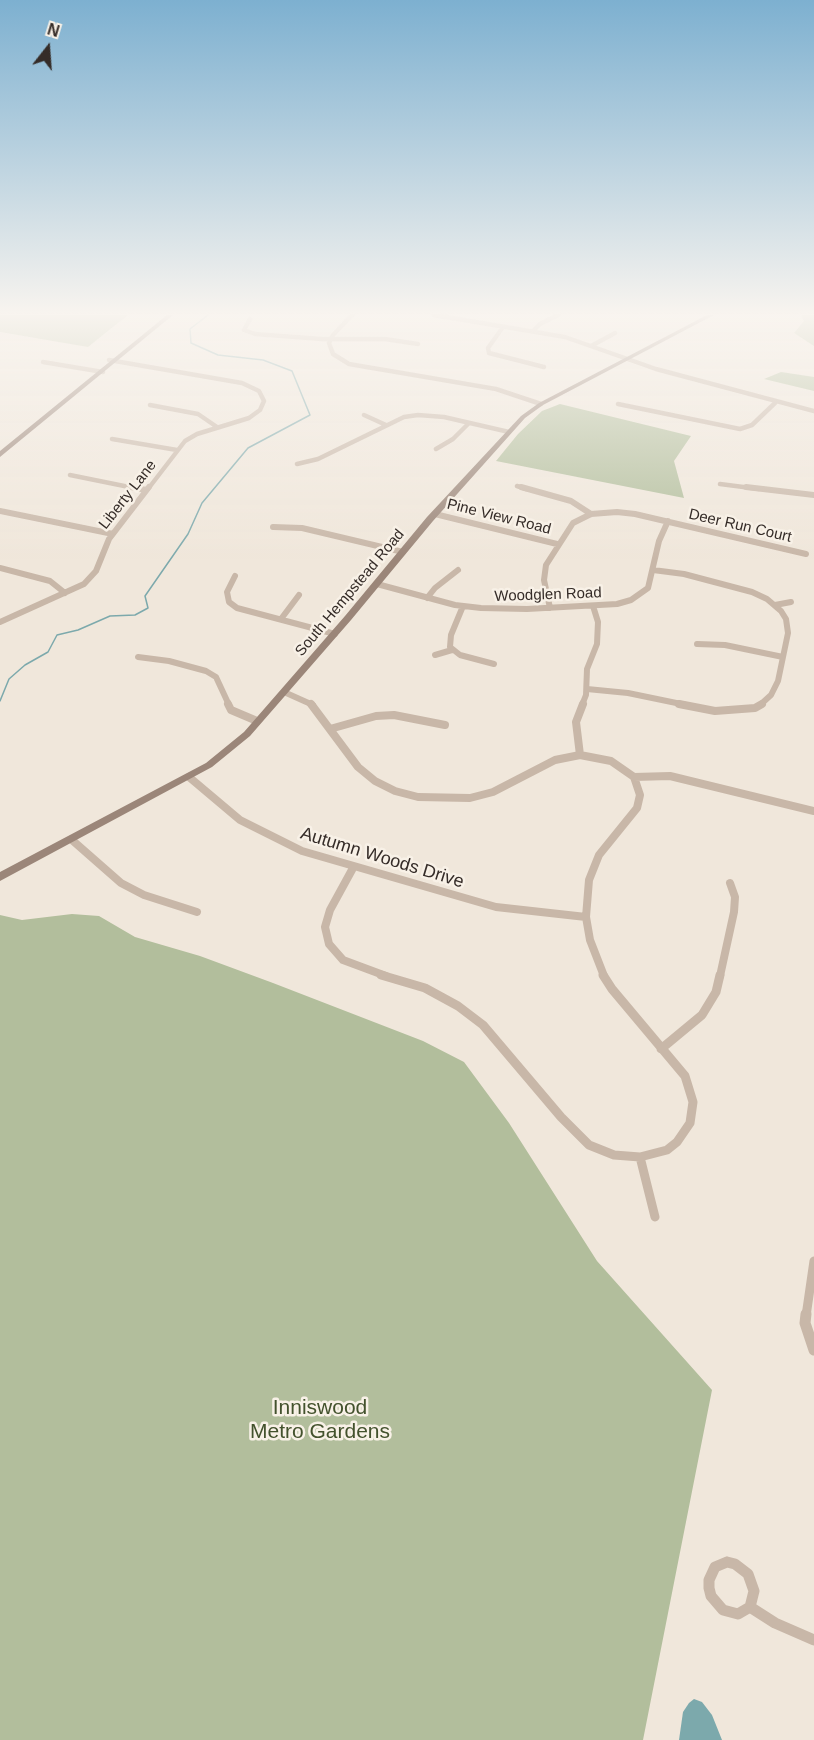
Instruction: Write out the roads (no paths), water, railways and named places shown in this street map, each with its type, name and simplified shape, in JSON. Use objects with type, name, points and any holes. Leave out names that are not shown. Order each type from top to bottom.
[{"type":"street","points":[[0,447],[63,396]]},
{"type":"street","points":[[0,455],[74,396]]},
{"type":"street","name":"Liberty Lane","points":[[0,622],[84,584],[94,575],[105,544],[177,450],[190,437],[253,415],[264,401],[262,396]]},
{"type":"street","points":[[518,396],[541,404]]},
{"type":"street","name":"South Hempstead Road","points":[[0,877],[189,777],[209,765],[247,734],[335,634],[435,514],[509,432],[541,404],[556,396]]},
{"type":"street","points":[[752,396],[814,411]]},
{"type":"street","points":[[618,404],[740,429],[752,425],[775,403]]},
{"type":"street","points":[[54,404],[63,405]]},
{"type":"street","points":[[150,405],[198,414],[217,427]]},
{"type":"street","points":[[364,415],[386,424]]},
{"type":"street","points":[[297,464],[318,459],[404,417],[418,415],[444,417],[509,432]]},
{"type":"street","points":[[436,449],[453,439],[469,423]]},
{"type":"street","points":[[112,439],[177,450]]},
{"type":"street","points":[[70,475],[146,490]]},
{"type":"street","points":[[720,484],[814,495]]},
{"type":"street","points":[[517,486],[571,501],[591,514]]},
{"type":"street","points":[[0,511],[113,534]]},
{"type":"street","name":"Deer Run Court","points":[[591,514],[617,512],[668,521],[807,554]]},
{"type":"street","name":"Pine View Road","points":[[435,514],[557,544]]},
{"type":"street","points":[[550,608],[544,580],[546,565],[557,544],[573,523],[591,514]]},
{"type":"street","name":"Woodglen Road","points":[[377,584],[463,606],[499,610],[617,604],[641,594],[651,582],[659,541],[668,521]]},
{"type":"street","points":[[273,527],[302,528],[403,552]]},
{"type":"street","points":[[0,568],[50,581],[65,593]]},
{"type":"street","points":[[427,598],[458,570]]},
{"type":"street","points":[[588,689],[628,693],[700,709],[755,708],[771,695],[778,681],[788,633],[786,619],[775,605],[767,599],[738,588],[684,574],[653,570]]},
{"type":"street","points":[[236,576],[227,592],[232,605],[243,611],[335,634]]},
{"type":"street","points":[[281,619],[299,595]]},
{"type":"street","points":[[775,605],[791,602]]},
{"type":"street","points":[[463,606],[450,639],[450,647],[460,655],[494,664]]},
{"type":"street","points":[[580,755],[576,722],[588,689],[587,669],[597,644],[598,622],[593,606]]},
{"type":"street","points":[[697,644],[724,645],[783,657]]},
{"type":"street","points":[[435,655],[452,650]]},
{"type":"street","points":[[138,657],[169,661],[216,677],[231,710],[258,721]]},
{"type":"street","points":[[284,692],[308,701],[316,707],[358,767],[366,774],[395,790],[418,797],[470,798],[493,792],[555,760],[580,755],[611,761],[634,777],[640,795],[637,808],[599,855],[589,880],[586,917],[590,940],[600,969],[624,1006],[685,1076],[693,1102],[692,1113],[690,1123],[677,1142],[667,1150],[640,1157],[614,1155],[589,1145],[561,1117],[483,1025],[458,1006],[425,988],[366,970],[344,960],[329,944],[325,927],[330,910],[353,868]]},
{"type":"street","points":[[330,729],[376,716],[394,716],[445,725]]},
{"type":"street","points":[[634,777],[670,776],[814,811]]},
{"type":"street","name":"Autumn Woods Drive","points":[[189,777],[240,820],[302,851],[353,868],[496,907],[586,917]]},
{"type":"street","points":[[72,840],[121,883],[144,895],[197,912]]},
{"type":"street","points":[[661,1048],[702,1015],[716,992],[734,912],[735,897],[730,883]]},
{"type":"street","points":[[640,1157],[655,1216]]},
{"type":"street","points":[[814,1261],[805,1323],[814,1350]]},
{"type":"street","points":[[721,1563],[735,1564],[748,1574],[754,1591],[750,1606],[738,1614],[723,1610],[716,1604],[709,1588],[709,1580],[715,1567],[721,1563]]},
{"type":"street","points":[[750,1606],[776,1623],[814,1640]]},
{"type":"water","points":[[694,1699],[702,1702],[712,1715],[722,1740],[679,1740],[683,1712]]},
{"type":"waterway","points":[[0,701],[9,679],[25,665],[48,652],[57,635],[78,630],[110,616],[135,615],[148,608],[145,596],[188,534],[202,503],[248,448],[310,415],[302,396]]},
{"type":"park label","name":"Inniswood Metro Gardens","points":[[320,1420]]}]
